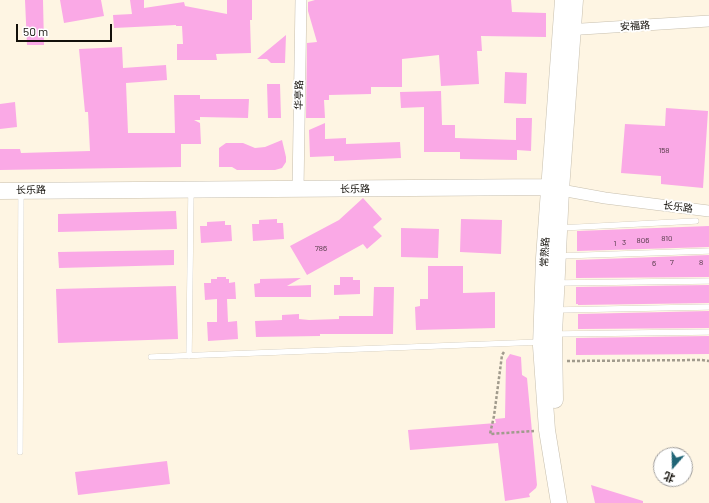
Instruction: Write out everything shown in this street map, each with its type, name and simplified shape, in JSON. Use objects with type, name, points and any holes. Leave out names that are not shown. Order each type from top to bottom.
[{"type":"main road","name":"常熟路","points":[[561,503],[547,430],[547,338],[544,258],[555,189],[566,30],[563,0]]},
{"type":"main road","name":"常熟路","points":[[566,30],[574,0]]},
{"type":"main road","name":"长乐路","points":[[0,191],[555,189]]},
{"type":"main road","name":"常熟路","points":[[555,189],[560,228],[555,310],[547,338],[554,361],[555,404],[561,452],[561,503]]},
{"type":"street","name":"华亭路","points":[[298,190],[301,0]]},
{"type":"street","name":"安福路","points":[[566,30],[709,21]]},
{"type":"street","name":"长乐路","points":[[555,189],[605,198],[709,211]]},
{"type":"lane","points":[[20,452],[21,190]]},
{"type":"lane","points":[[189,356],[191,190]]},
{"type":"lane","points":[[560,228],[696,221]]},
{"type":"lane","points":[[558,256],[709,250]]},
{"type":"lane","points":[[557,283],[709,281]]},
{"type":"lane","points":[[555,310],[709,307]]},
{"type":"lane","points":[[150,357],[547,338],[709,332]]},
{"type":"path","points":[[508,346],[502,355],[494,416],[490,434],[547,430]]},
{"type":"path","points":[[554,361],[709,361]]},
{"type":"building","points":[[25,0],[43,0],[44,45],[27,45]]},
{"type":"building","points":[[60,0],[101,0],[104,16],[64,23]]},
{"type":"building","points":[[130,0],[144,0],[144,8],[184,2],[185,6],[227,14],[227,0],[252,0],[252,20],[250,20],[251,53],[216,54],[217,60],[177,60],[177,44],[183,44],[182,26],[114,28],[113,15],[132,14]]},
{"type":"building","points":[[315,0],[511,0],[512,12],[546,13],[546,37],[481,36],[482,51],[477,51],[479,84],[441,86],[439,55],[402,59],[402,87],[371,87],[371,94],[329,95],[329,100],[324,100],[325,118],[306,118],[307,43],[317,42],[308,11],[308,2]]},
{"type":"building","points":[[286,35],[285,63],[271,63],[267,59],[257,59]]},
{"type":"building","points":[[122,47],[123,68],[166,65],[167,80],[126,83],[128,133],[175,133],[174,95],[200,95],[200,99],[249,99],[248,118],[200,117],[200,120],[194,120],[200,123],[201,144],[181,144],[181,167],[0,170],[0,149],[20,149],[21,153],[90,151],[88,112],[85,112],[79,49]]},
{"type":"building","points":[[505,72],[527,73],[526,104],[504,103]]},
{"type":"building","points":[[267,84],[280,84],[281,118],[268,118]]},
{"type":"building","points":[[441,91],[442,125],[455,125],[455,138],[516,140],[516,118],[532,118],[531,151],[517,150],[517,160],[460,159],[460,152],[424,152],[424,107],[401,108],[400,92]]},
{"type":"building","points":[[15,102],[17,127],[0,129],[0,104]]},
{"type":"building","points":[[666,108],[708,111],[703,188],[661,184],[661,176],[621,173],[625,124],[665,126]]},
{"type":"building","points":[[325,123],[325,139],[346,138],[346,144],[400,142],[401,158],[334,161],[334,156],[310,157],[309,130]]},
{"type":"building","points":[[282,140],[286,162],[282,168],[275,170],[237,170],[232,167],[219,167],[219,148],[226,143],[243,143],[255,148],[265,147]]},
{"type":"building","points":[[363,198],[382,219],[373,227],[382,236],[367,249],[363,244],[307,275],[290,246],[339,220]]},
{"type":"building","points":[[176,211],[177,229],[58,232],[58,214]]},
{"type":"building","points":[[277,219],[277,223],[283,223],[284,239],[253,241],[252,224],[259,224],[259,220]]},
{"type":"building","points":[[461,219],[502,220],[501,254],[460,252]]},
{"type":"building","points":[[225,221],[225,225],[231,225],[232,241],[201,243],[200,226],[207,226],[207,222]]},
{"type":"building","points":[[709,226],[709,247],[577,251],[577,231]]},
{"type":"building","points":[[401,228],[439,229],[438,258],[401,257]]},
{"type":"building","points":[[174,250],[174,265],[59,268],[58,252]]},
{"type":"building","points":[[709,255],[709,277],[576,278],[576,260]]},
{"type":"building","points":[[428,266],[463,266],[463,293],[495,292],[495,328],[416,330],[415,307],[420,306],[420,299],[428,299]]},
{"type":"building","points":[[217,277],[226,277],[226,279],[229,279],[229,283],[235,282],[236,299],[227,299],[228,322],[237,321],[238,339],[208,341],[207,322],[217,322],[217,299],[205,300],[204,283],[211,283],[211,279],[217,279]]},
{"type":"building","points":[[340,277],[353,277],[353,280],[360,280],[360,294],[334,295],[334,285],[340,285]]},
{"type":"building","points":[[301,278],[287,286],[311,285],[311,297],[255,297],[254,284],[260,283],[260,279]]},
{"type":"building","points":[[709,285],[709,303],[576,304],[576,287]]},
{"type":"building","points":[[176,286],[178,339],[58,343],[56,289]]},
{"type":"building","points":[[374,287],[394,287],[393,334],[320,334],[320,336],[256,337],[255,321],[282,320],[282,315],[299,314],[299,319],[309,320],[339,319],[339,316],[373,316]]},
{"type":"building","points":[[709,311],[709,328],[578,329],[578,314]]},
{"type":"building","points":[[709,336],[709,354],[576,355],[576,338]]},
{"type":"building","points":[[510,354],[521,357],[522,375],[527,378],[537,485],[536,488],[529,494],[530,497],[505,501],[498,443],[410,450],[408,430],[496,423],[495,419],[505,418],[506,360]]},
{"type":"building","points":[[167,461],[170,484],[78,495],[75,472]]},
{"type":"building","points":[[591,485],[643,501],[643,503],[595,503]]}]
